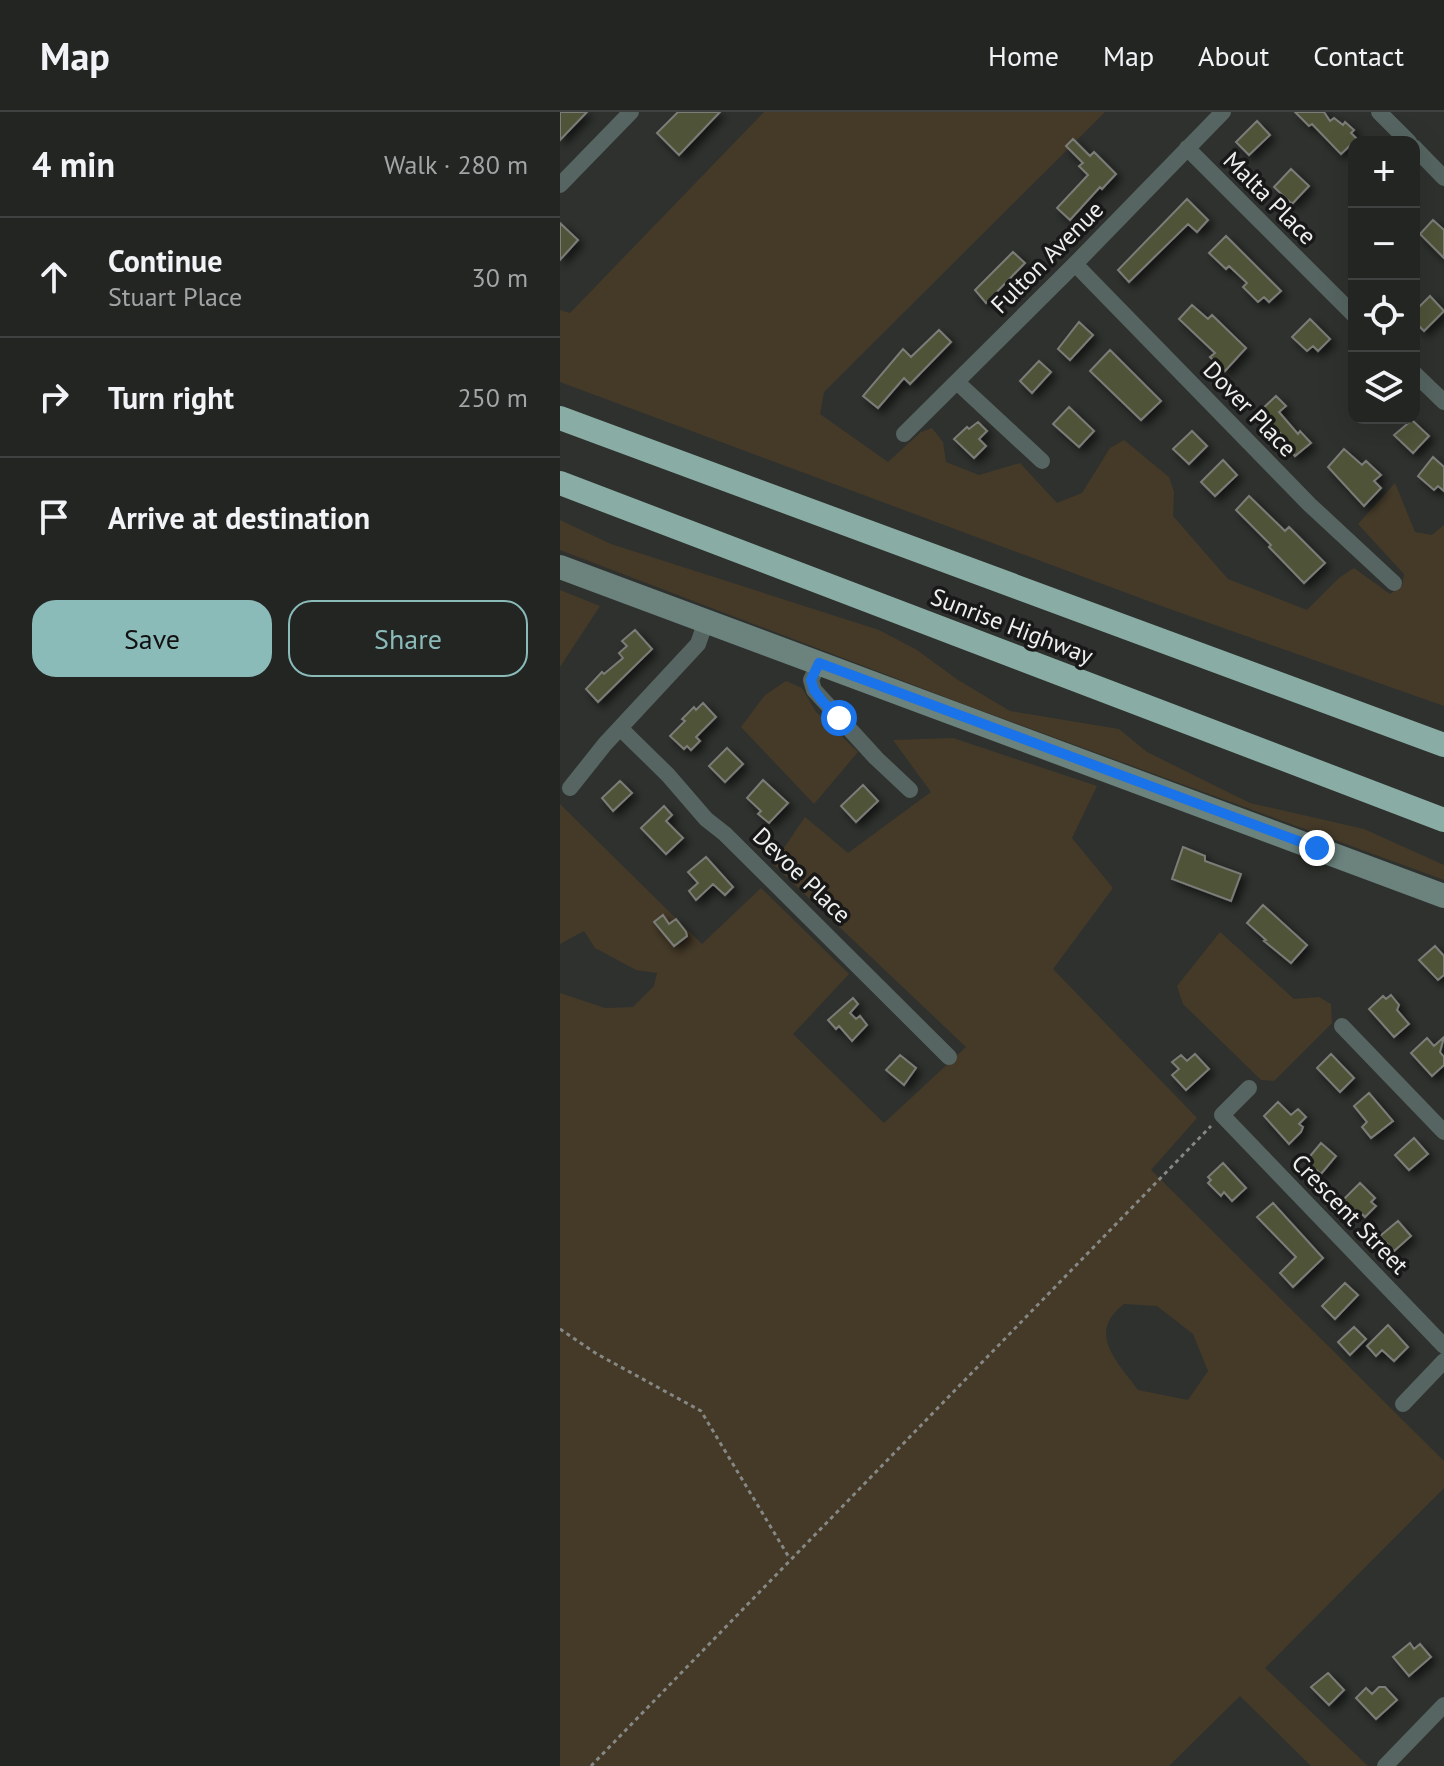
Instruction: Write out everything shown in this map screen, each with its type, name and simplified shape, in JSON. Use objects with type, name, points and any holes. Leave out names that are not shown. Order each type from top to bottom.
[{"type":"highway","name":"Sunrise Highway","points":[[560,418],[1444,745]]},
{"type":"highway","name":"Sunrise Highway","points":[[560,483],[1444,820]]},
{"type":"street","points":[[560,185],[629,112]]},
{"type":"street","name":"Fulton Avenue","points":[[904,434],[958,383],[1223,112]]},
{"type":"street","points":[[1379,112],[1403,136]]},
{"type":"street","name":"Malta Place","points":[[1187,148],[1348,309]]},
{"type":"street","points":[[1420,153],[1444,178]]},
{"type":"street","name":"Dover Place","points":[[1075,264],[1310,505],[1394,583]]},
{"type":"street","points":[[1420,379],[1444,402]]},
{"type":"street","points":[[958,383],[1042,461]]},
{"type":"street","points":[[560,567],[1444,896]]},
{"type":"street","points":[[570,788],[620,728],[698,644],[706,621]]},
{"type":"street","points":[[819,663],[811,680],[814,690],[910,790]]},
{"type":"street","name":"Devoe Place","points":[[620,728],[668,775],[706,819],[737,845],[949,1057]]},
{"type":"street","points":[[1342,1026],[1444,1132]]},
{"type":"street","points":[[1222,1115],[1249,1088]]},
{"type":"street","name":"Crescent Street","points":[[1222,1115],[1444,1346]]},
{"type":"street","points":[[1403,1404],[1444,1361]]},
{"type":"street","points":[[1385,1766],[1444,1705]]},
{"type":"path","points":[[591,1766],[1222,1115]]},
{"type":"path","points":[[560,1329],[597,1354],[701,1411],[790,1560]]},
{"type":"shaded area","points":[[764,112],[1105,112],[824,392],[820,414],[888,462],[921,432],[932,428],[943,442],[946,462],[979,475],[1020,463],[1057,503],[1082,493],[1110,448],[1124,440],[1169,477],[1174,492],[1173,516],[1228,579],[1307,610],[1339,578],[1354,568],[1390,594],[1402,586],[1404,574],[1358,524],[1395,483],[1415,532],[1432,535],[1444,525],[1444,706],[1167,608],[560,382],[560,310],[570,313]]},
{"type":"shaded area","points":[[560,520],[611,544],[879,630],[917,650],[958,680],[1010,711],[1119,729],[1147,752],[1250,803],[1364,829],[1444,865],[1444,880],[966,705],[560,550]]},
{"type":"shaded area","points":[[560,590],[600,606],[560,667]]},
{"type":"shaded area","points":[[786,681],[802,688],[816,712],[858,752],[814,804],[741,727],[765,695]]},
{"type":"shaded area","points":[[953,738],[1097,786],[1072,838],[1113,888],[1053,969],[1197,1118],[1151,1170],[1444,1461],[1444,1488],[1265,1668],[1368,1766],[1311,1766],[1240,1696],[1169,1766],[560,1766],[560,993],[605,1008],[633,1007],[654,986],[657,973],[636,970],[595,948],[584,931],[560,944],[560,804],[702,944],[761,888],[849,974],[793,1034],[884,1123],[966,1047],[773,864],[805,817],[848,853],[931,792],[893,740]],"holes":[[[1124,1304],[1157,1306],[1193,1334],[1208,1371],[1188,1400],[1138,1390],[1109,1347],[1107,1326]]]},
{"type":"shaded area","points":[[1220,932],[1294,999],[1319,997],[1331,1004],[1332,1023],[1274,1081],[1261,1080],[1183,1004],[1177,986]]},
{"type":"building","points":[[560,112],[587,112],[560,140]]},
{"type":"building","points":[[678,112],[720,112],[679,155],[657,133]]},
{"type":"building","points":[[1295,112],[1324,112],[1330,121],[1334,118],[1343,125],[1345,122],[1354,130],[1351,133],[1354,136],[1348,136],[1348,147],[1341,154],[1312,124],[1309,126]]},
{"type":"building","points":[[1257,121],[1270,135],[1249,155],[1236,142]]},
{"type":"building","points":[[1073,139],[1090,156],[1094,152],[1116,174],[1070,220],[1057,208],[1088,175],[1079,166],[1083,163],[1066,146]]},
{"type":"building","points":[[1291,169],[1309,186],[1292,204],[1274,187]]},
{"type":"building","points":[[1187,199],[1208,220],[1197,232],[1188,224],[1129,282],[1118,270]]},
{"type":"building","points":[[1433,220],[1444,230],[1444,258],[1420,234]]},
{"type":"building","points":[[560,223],[578,240],[560,260]]},
{"type":"building","points":[[1226,236],[1281,291],[1269,302],[1264,297],[1258,302],[1243,287],[1247,283],[1209,253]]},
{"type":"building","points":[[1013,252],[1025,263],[986,303],[975,290]]},
{"type":"building","points":[[1430,296],[1444,311],[1424,331],[1420,327],[1420,306]]},
{"type":"building","points":[[1192,305],[1208,319],[1212,315],[1246,348],[1225,371],[1210,357],[1215,353],[1179,319]]},
{"type":"building","points":[[1310,319],[1330,339],[1318,351],[1313,346],[1307,351],[1292,337]]},
{"type":"building","points":[[1079,322],[1093,335],[1070,360],[1058,349]]},
{"type":"building","points":[[939,330],[951,342],[910,384],[904,378],[878,408],[863,396],[903,349],[911,357]]},
{"type":"building","points":[[1110,350],[1161,401],[1141,420],[1090,371]]},
{"type":"building","points":[[1039,361],[1051,372],[1032,393],[1020,381]]},
{"type":"building","points":[[1276,396],[1286,406],[1279,412],[1298,434],[1300,431],[1311,443],[1295,456],[1280,439],[1283,436],[1259,412]]},
{"type":"building","points":[[1069,407],[1094,431],[1079,447],[1053,424]]},
{"type":"building","points":[[978,422],[987,431],[979,439],[986,446],[974,458],[954,439]]},
{"type":"building","points":[[1407,424],[1416,424],[1429,436],[1413,453],[1394,435]]},
{"type":"building","points":[[1192,431],[1207,446],[1189,464],[1173,449]]},
{"type":"building","points":[[1344,449],[1362,465],[1366,461],[1381,475],[1374,481],[1381,488],[1364,506],[1328,467]]},
{"type":"building","points":[[1433,457],[1444,467],[1444,491],[1438,486],[1434,490],[1418,476]]},
{"type":"building","points":[[1223,460],[1237,475],[1215,496],[1201,482]]},
{"type":"building","points":[[1249,496],[1285,531],[1289,527],[1325,563],[1304,583],[1236,510]]},
{"type":"building","points":[[635,630],[652,649],[598,702],[586,689],[602,672],[604,674],[623,658],[619,653],[627,646],[622,641]]},
{"type":"building","points":[[703,703],[716,717],[696,737],[700,741],[691,750],[687,746],[684,749],[670,736],[694,707],[696,710]]},
{"type":"building","points":[[727,748],[743,764],[725,782],[709,766]]},
{"type":"building","points":[[763,780],[788,803],[769,823],[747,798]]},
{"type":"building","points":[[620,781],[632,793],[613,811],[602,798]]},
{"type":"building","points":[[863,785],[878,801],[856,822],[841,806]]},
{"type":"building","points":[[664,806],[672,815],[666,821],[683,838],[666,854],[641,828]]},
{"type":"building","points":[[1183,847],[1205,856],[1205,861],[1241,874],[1231,901],[1172,879]]},
{"type":"building","points":[[706,857],[733,887],[725,895],[713,884],[696,900],[689,891],[698,883],[688,872]]},
{"type":"building","points":[[1263,905],[1307,945],[1291,963],[1247,923]]},
{"type":"building","points":[[663,915],[669,924],[676,919],[686,932],[687,936],[674,946],[654,922]]},
{"type":"building","points":[[1435,946],[1444,956],[1444,975],[1438,980],[1419,960]]},
{"type":"building","points":[[1391,995],[1399,1005],[1397,1010],[1409,1024],[1394,1037],[1369,1009],[1383,996],[1386,999]]},
{"type":"building","points":[[853,998],[858,1004],[850,1013],[856,1019],[860,1016],[867,1025],[852,1041],[839,1026],[836,1029],[828,1020]]},
{"type":"building","points":[[1444,1037],[1440,1052],[1444,1065],[1432,1076],[1411,1053],[1427,1038],[1434,1046]]},
{"type":"building","points":[[1195,1054],[1209,1069],[1186,1090],[1172,1075],[1179,1069],[1172,1062],[1181,1055],[1187,1061]]},
{"type":"building","points":[[1331,1054],[1354,1078],[1340,1092],[1317,1068]]},
{"type":"building","points":[[900,1055],[916,1068],[904,1085],[886,1070]]},
{"type":"building","points":[[1369,1093],[1393,1121],[1371,1138],[1362,1127],[1367,1122],[1354,1106]]},
{"type":"building","points":[[1278,1102],[1291,1115],[1298,1109],[1306,1117],[1299,1124],[1303,1127],[1301,1132],[1289,1144],[1264,1116]]},
{"type":"building","points":[[1414,1138],[1428,1154],[1409,1170],[1395,1155]]},
{"type":"building","points":[[1321,1143],[1336,1156],[1321,1174],[1306,1161]]},
{"type":"building","points":[[1223,1163],[1246,1188],[1232,1201],[1224,1192],[1221,1196],[1208,1183],[1211,1180],[1208,1177]]},
{"type":"building","points":[[1360,1183],[1375,1198],[1371,1202],[1376,1206],[1365,1217],[1343,1200]]},
{"type":"building","points":[[1273,1203],[1323,1258],[1293,1287],[1280,1273],[1296,1257],[1257,1217]]},
{"type":"building","points":[[1398,1221],[1411,1236],[1394,1251],[1380,1236]]},
{"type":"building","points":[[1345,1283],[1358,1295],[1335,1319],[1322,1306]]},
{"type":"building","points":[[1388,1325],[1408,1347],[1394,1361],[1382,1350],[1376,1356],[1367,1346]]},
{"type":"building","points":[[1354,1327],[1366,1339],[1350,1355],[1338,1342]]},
{"type":"building","points":[[1410,1643],[1414,1649],[1420,1644],[1431,1657],[1409,1676],[1393,1657]]},
{"type":"building","points":[[1328,1673],[1344,1690],[1329,1705],[1311,1687]]},
{"type":"building","points":[[1379,1687],[1385,1687],[1397,1700],[1376,1719],[1356,1698],[1366,1688],[1372,1694]]},
{"type":"route","points":[[839,718],[814,690],[811,680],[819,663],[1317,848]]}]
